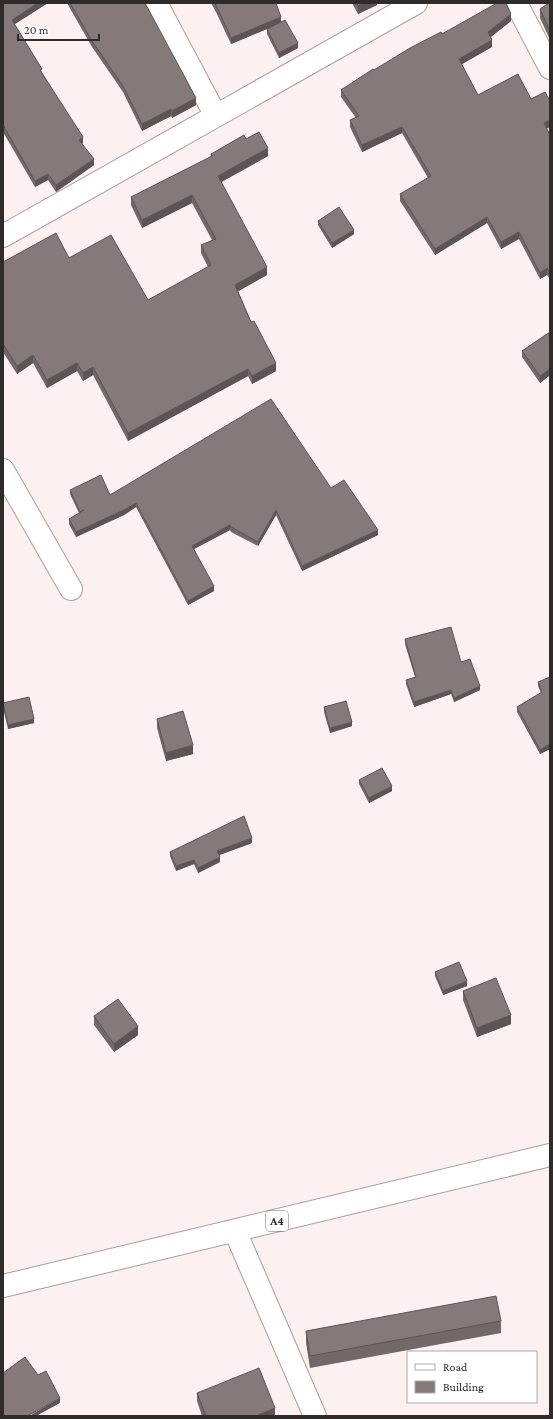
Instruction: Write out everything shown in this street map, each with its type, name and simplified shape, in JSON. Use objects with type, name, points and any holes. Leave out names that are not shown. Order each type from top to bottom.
[{"type":"main road","points":[[156,3],[216,116]]},
{"type":"main road","points":[[3,236],[416,3]]},
{"type":"main road","points":[[516,3],[550,68]]},
{"type":"main road","points":[[3,470],[71,589]]},
{"type":"main road","name":"A4","points":[[3,1286],[550,1155]]},
{"type":"main road","points":[[235,1231],[315,1416]]},
{"type":"building","points":[[3,3],[38,3],[12,20],[42,69],[40,70],[83,137],[79,140],[94,159],[56,185],[48,174],[35,181],[3,125]]},
{"type":"building","points":[[70,3],[145,3],[196,98],[172,111],[171,109],[142,124],[123,86],[92,41]]},
{"type":"building","points":[[215,3],[276,3],[281,17],[231,38]]},
{"type":"building","points":[[357,3],[364,3],[358,6]]},
{"type":"building","points":[[497,3],[506,3],[511,14],[488,32],[492,40],[459,59],[478,95],[518,74],[531,99],[545,92],[550,101],[550,120],[544,123],[550,135],[550,273],[547,268],[540,273],[519,232],[501,242],[487,217],[435,249],[400,194],[431,176],[402,127],[362,145],[350,120],[359,116],[341,90],[373,69],[374,70],[410,48],[441,32],[442,34]]},
{"type":"building","points":[[550,3],[550,31],[540,9]]},
{"type":"building","points":[[285,20],[298,43],[279,53],[267,29]]},
{"type":"building","points":[[259,132],[268,148],[218,176],[267,267],[235,285],[251,322],[254,321],[276,363],[252,376],[248,369],[128,433],[93,367],[83,373],[77,363],[47,380],[33,355],[17,366],[3,344],[3,262],[56,233],[69,258],[111,235],[148,300],[211,265],[201,245],[216,239],[192,195],[142,220],[131,197],[212,156],[211,154],[244,135],[246,139]]},
{"type":"building","points":[[339,207],[354,230],[332,243],[318,221]]},
{"type":"building","points":[[550,332],[550,369],[540,376],[522,351]]},
{"type":"building","points":[[271,399],[331,488],[344,480],[378,530],[302,566],[276,510],[258,542],[230,525],[192,546],[214,586],[188,601],[136,503],[76,532],[69,519],[84,510],[80,512],[70,490],[101,475],[110,495]]},
{"type":"building","points":[[451,627],[461,662],[470,659],[480,686],[454,698],[451,690],[414,702],[406,680],[416,677],[405,639]]},
{"type":"building","points":[[550,677],[550,744],[540,750],[517,707],[542,692],[538,682]]},
{"type":"building","points":[[29,697],[34,719],[8,725],[3,703]]},
{"type":"building","points":[[346,701],[352,722],[330,728],[324,707]]},
{"type":"building","points":[[183,711],[193,745],[166,753],[157,719]]},
{"type":"building","points":[[382,768],[392,786],[369,798],[359,780]]},
{"type":"building","points":[[244,816],[252,838],[217,851],[220,857],[198,868],[194,860],[176,866],[170,852]]},
{"type":"building","points":[[459,962],[467,981],[443,991],[435,972]]},
{"type":"building","points":[[496,978],[511,1015],[477,1028],[463,991]]},
{"type":"building","points":[[118,999],[138,1026],[114,1044],[94,1016]]},
{"type":"building","points":[[496,1296],[501,1321],[310,1356],[306,1331]]},
{"type":"building","points":[[25,1357],[38,1375],[46,1371],[60,1398],[29,1416],[3,1416],[3,1373]]},
{"type":"building","points":[[259,1368],[275,1408],[256,1416],[206,1416],[197,1393]]}]
